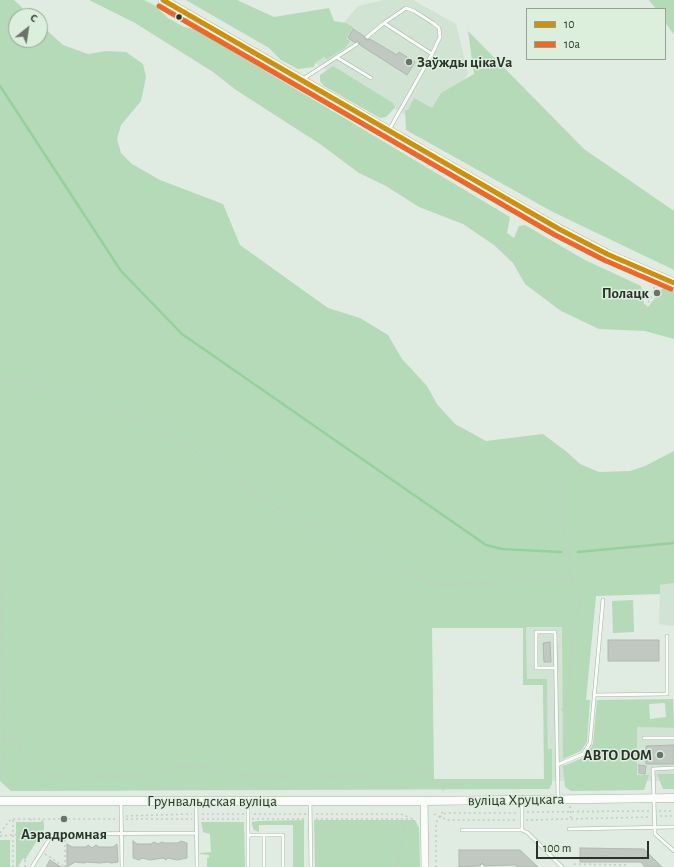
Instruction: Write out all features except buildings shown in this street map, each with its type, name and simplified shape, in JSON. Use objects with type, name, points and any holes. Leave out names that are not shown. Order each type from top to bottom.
[{"type":"main road","points":[[163,0],[559,229],[607,254],[674,283]]},
{"type":"main road","name":"вуліца Хруцкага","points":[[424,801],[674,798]]},
{"type":"main road","name":"Грунвальдская вуліца","points":[[0,801],[424,801]]},
{"type":"street","points":[[424,801],[425,867]]},
{"type":"lane","points":[[366,37],[406,8],[439,28],[440,37],[432,54],[388,131]]},
{"type":"lane","points":[[384,23],[432,54]]},
{"type":"lane","points":[[300,80],[338,58],[358,44]]},
{"type":"lane","points":[[338,58],[371,78]]},
{"type":"lane","points":[[557,765],[583,754],[590,743],[603,600]]},
{"type":"lane","points":[[556,668],[536,668],[536,632],[555,632],[556,668],[556,718],[558,799]]},
{"type":"lane","points":[[594,695],[667,694],[667,636]]},
{"type":"lane","points":[[644,738],[674,738]]},
{"type":"lane","points":[[674,768],[653,769],[655,834],[674,851]]},
{"type":"lane","points":[[248,800],[248,867]]},
{"type":"lane","points":[[310,800],[310,867]]},
{"type":"lane","points":[[522,800],[522,830]]},
{"type":"lane","points":[[121,801],[122,867]]},
{"type":"lane","points":[[196,801],[197,867]]},
{"type":"lane","points":[[569,829],[674,828]]},
{"type":"lane","points":[[462,830],[522,830],[528,833],[562,867]]},
{"type":"lane","points":[[32,867],[50,838],[55,834],[197,833]]},
{"type":"lane","points":[[248,835],[283,835],[283,867]]},
{"type":"lane","points":[[264,835],[264,867]]},
{"type":"path","points":[[637,319],[651,298],[657,276]]},
{"type":"path","points":[[0,382],[24,382],[77,395],[144,421],[182,442],[289,515],[396,570],[434,584],[448,585],[572,578]]},
{"type":"path","points":[[556,718],[566,704],[574,623],[580,600],[569,570],[569,544],[563,527],[563,482],[574,468]]},
{"type":"path","points":[[0,481],[0,545]]},
{"type":"path","points":[[0,563],[3,574],[1,624],[3,769],[0,777]]},
{"type":"path","points":[[3,736],[12,738],[19,743],[25,762],[32,771],[63,778],[149,776],[180,767],[206,767],[240,775],[309,779],[427,770],[431,773],[431,780],[434,782],[443,782],[443,790]]},
{"type":"path","points":[[436,867],[436,823],[444,810]]},
{"type":"path","points":[[440,817],[446,813],[674,811]]},
{"type":"path","points":[[0,833],[11,819],[121,819],[197,819],[248,819],[310,819],[407,819],[414,819],[401,814],[128,814],[121,819]]},
{"type":"path","points":[[434,814],[447,820],[522,820],[674,816]]},
{"type":"path","points":[[13,819],[13,867]]},
{"type":"path","points":[[27,832],[31,819]]},
{"type":"path","points":[[25,867],[26,848],[31,834],[44,819]]},
{"type":"path","points":[[397,867],[407,819]]},
{"type":"path","points":[[0,836],[13,836],[27,832],[31,834]]},
{"type":"path","points":[[65,838],[65,867]]},
{"type":"path","points":[[48,850],[45,854],[65,867]]},
{"type":"path","points":[[574,864],[626,865],[628,867]]},
{"type":"shaded area","points":[[383,0],[413,0],[456,24],[468,73],[433,131],[311,61],[358,6]]},
{"type":"shaded area","points":[[674,583],[674,626],[659,624],[660,585]]},
{"type":"shaded area","points":[[564,626],[564,781],[549,781],[547,679],[527,679],[526,627]]},
{"type":"shaded area","points":[[637,727],[674,728],[674,781],[637,781]]},
{"type":"green space","points":[[0,0],[14,0],[22,8],[8,8],[8,48],[48,48],[48,31],[63,45],[88,54],[106,51],[126,52],[143,64],[146,77],[141,101],[121,125],[117,139],[121,153],[132,164],[160,180],[223,204],[240,245],[328,308],[360,318],[388,335],[402,359],[427,386],[437,404],[455,424],[486,441],[543,434],[580,464],[599,472],[630,471],[645,466],[674,451],[674,583],[660,585],[660,594],[596,596],[586,700],[590,700],[587,742],[581,751],[563,759],[562,627],[526,627],[527,679],[547,679],[548,749],[552,749],[552,784],[549,789],[11,791],[0,781]],"holes":[[[432,628],[523,628],[523,685],[543,685],[544,779],[434,779]]]},
{"type":"green space","points":[[89,0],[144,0],[154,5],[168,18],[184,27],[195,29],[510,217],[507,233],[514,238],[519,226],[525,225],[585,260],[641,286],[644,304],[648,307],[663,288],[674,291],[674,339],[645,331],[599,329],[561,311],[525,284],[513,263],[494,245],[463,224],[419,207],[386,186],[359,173],[320,144],[236,90],[213,72],[135,23]]},
{"type":"green space","points":[[186,0],[237,0],[274,17],[329,8],[334,21],[346,23],[353,27],[346,39],[350,41],[345,48],[327,59],[324,57],[315,63],[314,67],[298,69],[281,60],[269,48]]},
{"type":"green space","points":[[649,0],[674,0],[674,35],[666,23],[666,8],[655,8]]},
{"type":"green space","points":[[468,31],[584,149],[674,211],[674,270],[553,212],[406,130],[405,110],[408,110],[414,98],[432,108],[441,93],[474,74]]},
{"type":"green space","points":[[333,66],[393,103],[395,107],[386,117],[380,118],[324,86],[320,81],[320,75]]},
{"type":"green space","points":[[633,600],[634,632],[613,633],[612,601]]},
{"type":"green space","points":[[673,699],[674,728],[637,727],[637,775],[649,775],[644,790],[571,791],[565,787],[563,766],[585,757],[593,744],[597,700]],"holes":[[[665,703],[666,717],[650,719],[649,704]]]},
{"type":"green space","points":[[657,774],[674,774],[674,789],[663,789]]},
{"type":"green space","points":[[304,820],[304,867],[293,867],[293,825],[259,825],[259,832],[254,830],[252,825],[252,822],[259,821]]},
{"type":"green space","points":[[314,820],[415,820],[419,828],[420,867],[315,867]]},
{"type":"green space","points":[[16,822],[44,822],[44,829],[25,860],[23,858],[18,867],[16,867]]},
{"type":"green space","points":[[201,822],[244,822],[245,867],[207,867],[207,858],[209,858],[209,855],[200,853],[211,852],[210,834],[203,832]]},
{"type":"green space","points":[[0,840],[10,840],[10,867],[0,867]]},
{"type":"waterway","points":[[0,86],[121,271],[182,334],[486,545],[502,549],[561,552]]},
{"type":"waterway","points":[[578,552],[674,543]]},
{"type":"transit line","name":"10","points":[[163,0],[559,229],[607,254],[674,283]]},
{"type":"transit line","name":"10а","points":[[159,6],[555,235],[604,260],[671,289]]},
{"type":"place","name":"Заўжды цікаVа","points":[[409,62]]},
{"type":"place","name":"Полацк","points":[[657,293]]},
{"type":"place","name":"АВТО DOM","points":[[660,755]]},
{"type":"place","name":"Аэрадромная","points":[[64,819]]}]
